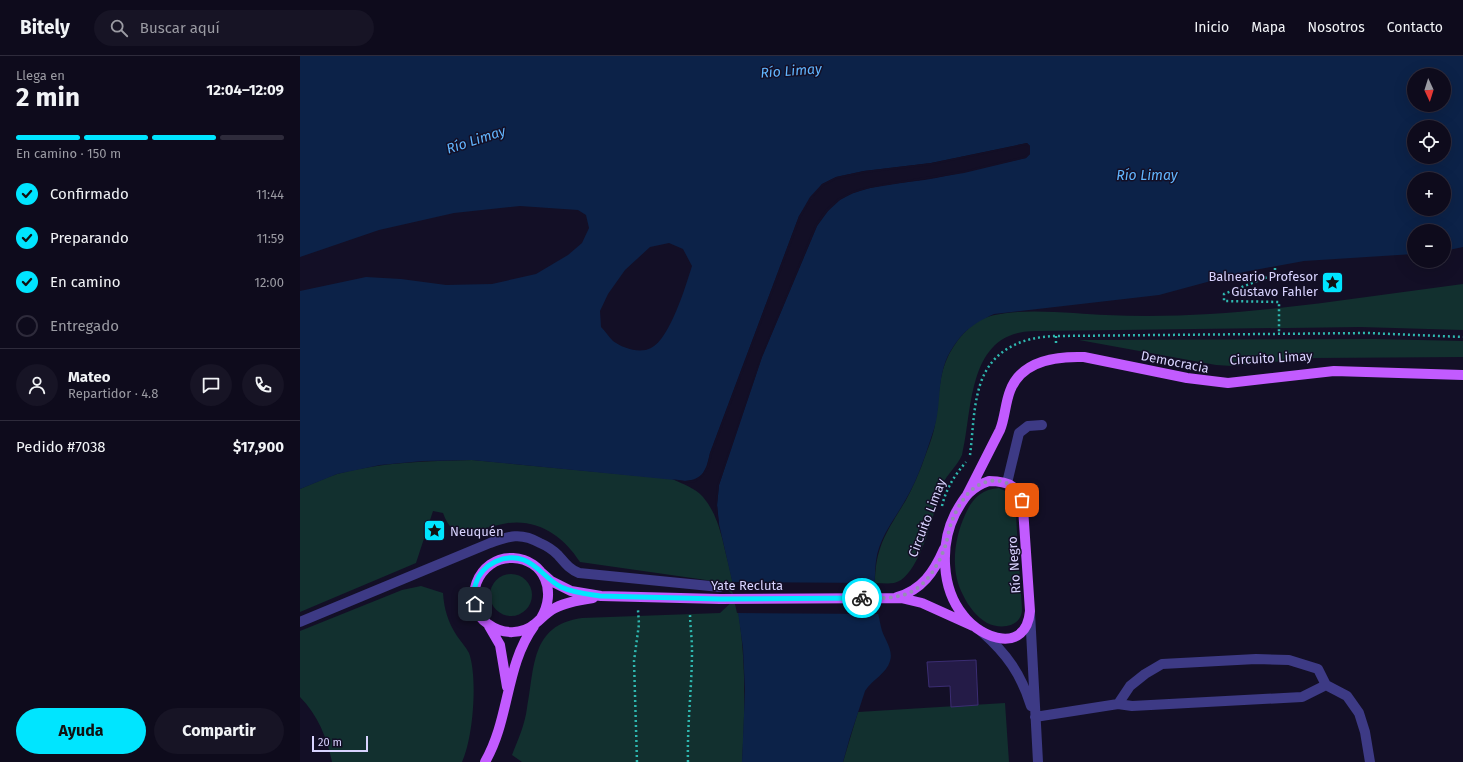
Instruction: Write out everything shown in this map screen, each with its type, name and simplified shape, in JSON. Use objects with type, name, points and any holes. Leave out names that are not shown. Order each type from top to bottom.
[{"type":"main road","name":"Democracia","points":[[966,495],[1000,430],[1005,415],[1009,392],[1013,384],[1026,369],[1047,360],[1084,357],[1187,378],[1228,383],[1334,371],[1463,375]]},
{"type":"main road","name":"Río Negro","points":[[989,481],[1007,483],[1014,487],[1022,500],[1030,611],[1026,628],[1020,634],[1012,638],[1001,638],[982,632],[973,626],[963,616],[955,604],[946,573],[946,544],[952,520],[966,495],[973,488],[989,481]]},
{"type":"main road","name":"Yate Recluta","points":[[893,598],[914,590],[921,585],[935,567],[946,544]]},
{"type":"main road","name":"Yate Recluta","points":[[600,596],[565,604],[556,608],[529,628],[519,632],[507,632],[496,630],[479,615],[475,604],[474,593],[476,582],[482,572],[490,564],[501,559],[512,558],[523,560],[533,565],[551,581],[571,591],[600,596],[720,599],[893,598],[922,603],[973,626]]},
{"type":"main road","name":"Yate Recluta","points":[[485,762],[494,745],[499,731],[508,691],[520,651],[528,634],[538,621],[548,602],[549,592],[547,583],[542,573]]},
{"type":"main road","name":"Yate Recluta","points":[[487,623],[498,639],[500,645],[508,691]]},
{"type":"street","points":[[1007,483],[1019,433],[1028,426],[1042,425]]},
{"type":"street","points":[[300,622],[490,543],[516,536],[526,536],[543,544],[558,555],[568,567],[579,573],[720,587]]},
{"type":"street","name":"Río Negro","points":[[1030,611],[1038,762]]},
{"type":"street","name":"Río Negro","points":[[982,632],[997,645],[1016,670],[1023,684],[1035,717]]},
{"type":"street","points":[[1118,704],[1130,686],[1162,664],[1256,659],[1290,660],[1318,669],[1326,685],[1347,696],[1359,713],[1365,732],[1370,762]]},
{"type":"street","points":[[1035,717],[1118,704],[1132,706],[1302,697],[1326,685]]},
{"type":"path","points":[[1275,268],[1274,274],[1224,294],[1224,301],[1279,302],[1279,334]]},
{"type":"path","points":[[970,458],[976,401],[980,385],[986,371],[995,358],[1021,341],[1033,337],[1368,334],[1463,337]]},
{"type":"path","points":[[1056,336],[1056,346]]},
{"type":"path","points":[[1049,347],[1064,345]]},
{"type":"path","name":"Circuito Limay","points":[[941,508],[946,490],[951,481],[974,453]]},
{"type":"path","points":[[636,762],[634,661],[639,624],[638,597]]},
{"type":"path","points":[[688,762],[692,649],[690,614]]},
{"type":"green space","points":[[1463,284],[1463,330],[1360,327],[1027,331],[1001,340],[989,352],[981,367],[971,402],[962,455],[942,485],[931,524],[919,556],[903,578],[894,583],[875,583],[877,559],[880,548],[888,530],[910,492],[931,440],[936,418],[941,378],[949,354],[963,334],[975,323],[987,317],[1019,312],[1151,316],[1240,312]]},
{"type":"green space","points":[[1375,339],[1463,341],[1463,357],[1315,358],[1232,366],[1216,365],[1079,340]]},
{"type":"green space","points":[[472,460],[672,479],[693,489],[703,497],[713,512],[719,528],[733,582],[736,596],[738,609],[744,670],[742,762],[522,762],[512,755],[525,720],[534,664],[538,651],[544,639],[553,629],[565,622],[582,618],[720,613],[736,598],[720,582],[580,562],[574,553],[558,538],[540,527],[530,524],[500,524],[477,533],[464,534],[451,528],[443,513],[433,511],[416,563],[300,612],[300,489],[337,474],[370,467],[421,462]]},
{"type":"green space","points":[[999,488],[1009,493],[1015,500],[1022,609],[1021,615],[1015,623],[1004,626],[987,623],[973,611],[959,586],[955,565],[958,534],[968,509],[974,500],[982,493],[987,490]]},
{"type":"green space","points":[[511,574],[526,580],[532,595],[526,610],[511,616],[496,610],[490,595],[496,580]]},
{"type":"green space","points":[[421,586],[443,593],[445,610],[451,626],[469,653],[472,664],[474,692],[473,708],[469,739],[462,762],[332,762],[321,727],[312,711],[300,697],[300,631],[402,590]]},
{"type":"green space","points":[[1005,703],[1009,762],[843,762],[858,712]]},
{"type":"water","name":"Río Limay","points":[[300,56],[1463,56],[1463,247],[1451,250],[1451,224],[1407,224],[1407,254],[1304,261],[1244,272],[1159,295],[994,314],[980,321],[963,334],[954,345],[946,361],[941,380],[938,410],[934,429],[918,474],[911,491],[880,544],[876,561],[876,602],[882,631],[891,652],[891,657],[883,673],[871,683],[865,691],[843,762],[742,762],[745,690],[743,648],[736,598],[719,524],[717,505],[719,485],[762,357],[817,226],[837,201],[852,194],[875,187],[936,178],[1026,158],[1030,154],[1030,146],[1027,143],[931,163],[864,171],[836,177],[822,184],[799,216],[705,469],[700,476],[685,481],[472,460],[423,461],[380,465],[337,474],[300,489],[300,291],[366,277],[401,279],[446,285],[492,284],[536,274],[568,255],[582,243],[589,228],[586,215],[578,210],[520,206],[454,213],[379,230],[300,257]],"holes":[[[669,243],[683,249],[692,266],[686,286],[671,323],[658,343],[647,350],[637,350],[621,346],[613,341],[601,327],[600,311],[608,294],[625,270],[650,247]]]},
{"type":"pier","points":[[1027,143],[1030,146],[1030,154],[1026,158],[964,173],[870,188],[853,193],[840,200],[828,211],[817,226],[762,357],[719,485],[717,505],[719,524],[716,519],[715,505],[717,485],[761,356],[815,225],[826,209],[839,198],[853,191],[870,186],[963,171],[1025,156],[1028,153],[1028,147],[1026,145],[931,165],[864,173],[836,179],[823,186],[812,198],[801,217],[712,454],[709,467],[703,476],[695,482],[685,483],[672,479],[685,481],[695,480],[702,475],[707,466],[710,453],[799,216],[810,197],[822,184],[836,177],[864,171],[931,163]]},
{"type":"pier","points":[[730,582],[877,583],[880,614],[737,613]]},
{"type":"building","points":[[976,660],[978,705],[951,707],[950,686],[929,687],[927,662]]},
{"type":"way so far","points":[[862,598],[893,598],[914,590],[921,585],[935,567],[940,557],[946,544],[952,520],[959,506],[966,495],[973,488],[989,481],[999,481],[1014,487],[1022,500]]},
{"type":"place","name":"Balneario Profesor Gustavo Fahler","points":[[1333,283]]},
{"type":"place","name":"Neuquén","points":[[434,531]]},
{"type":"route","points":[[475,604],[474,593],[476,582],[482,572],[490,564],[501,559],[512,558],[523,560],[533,565],[551,581],[571,591],[582,594],[600,596],[720,599],[862,598]]}]
